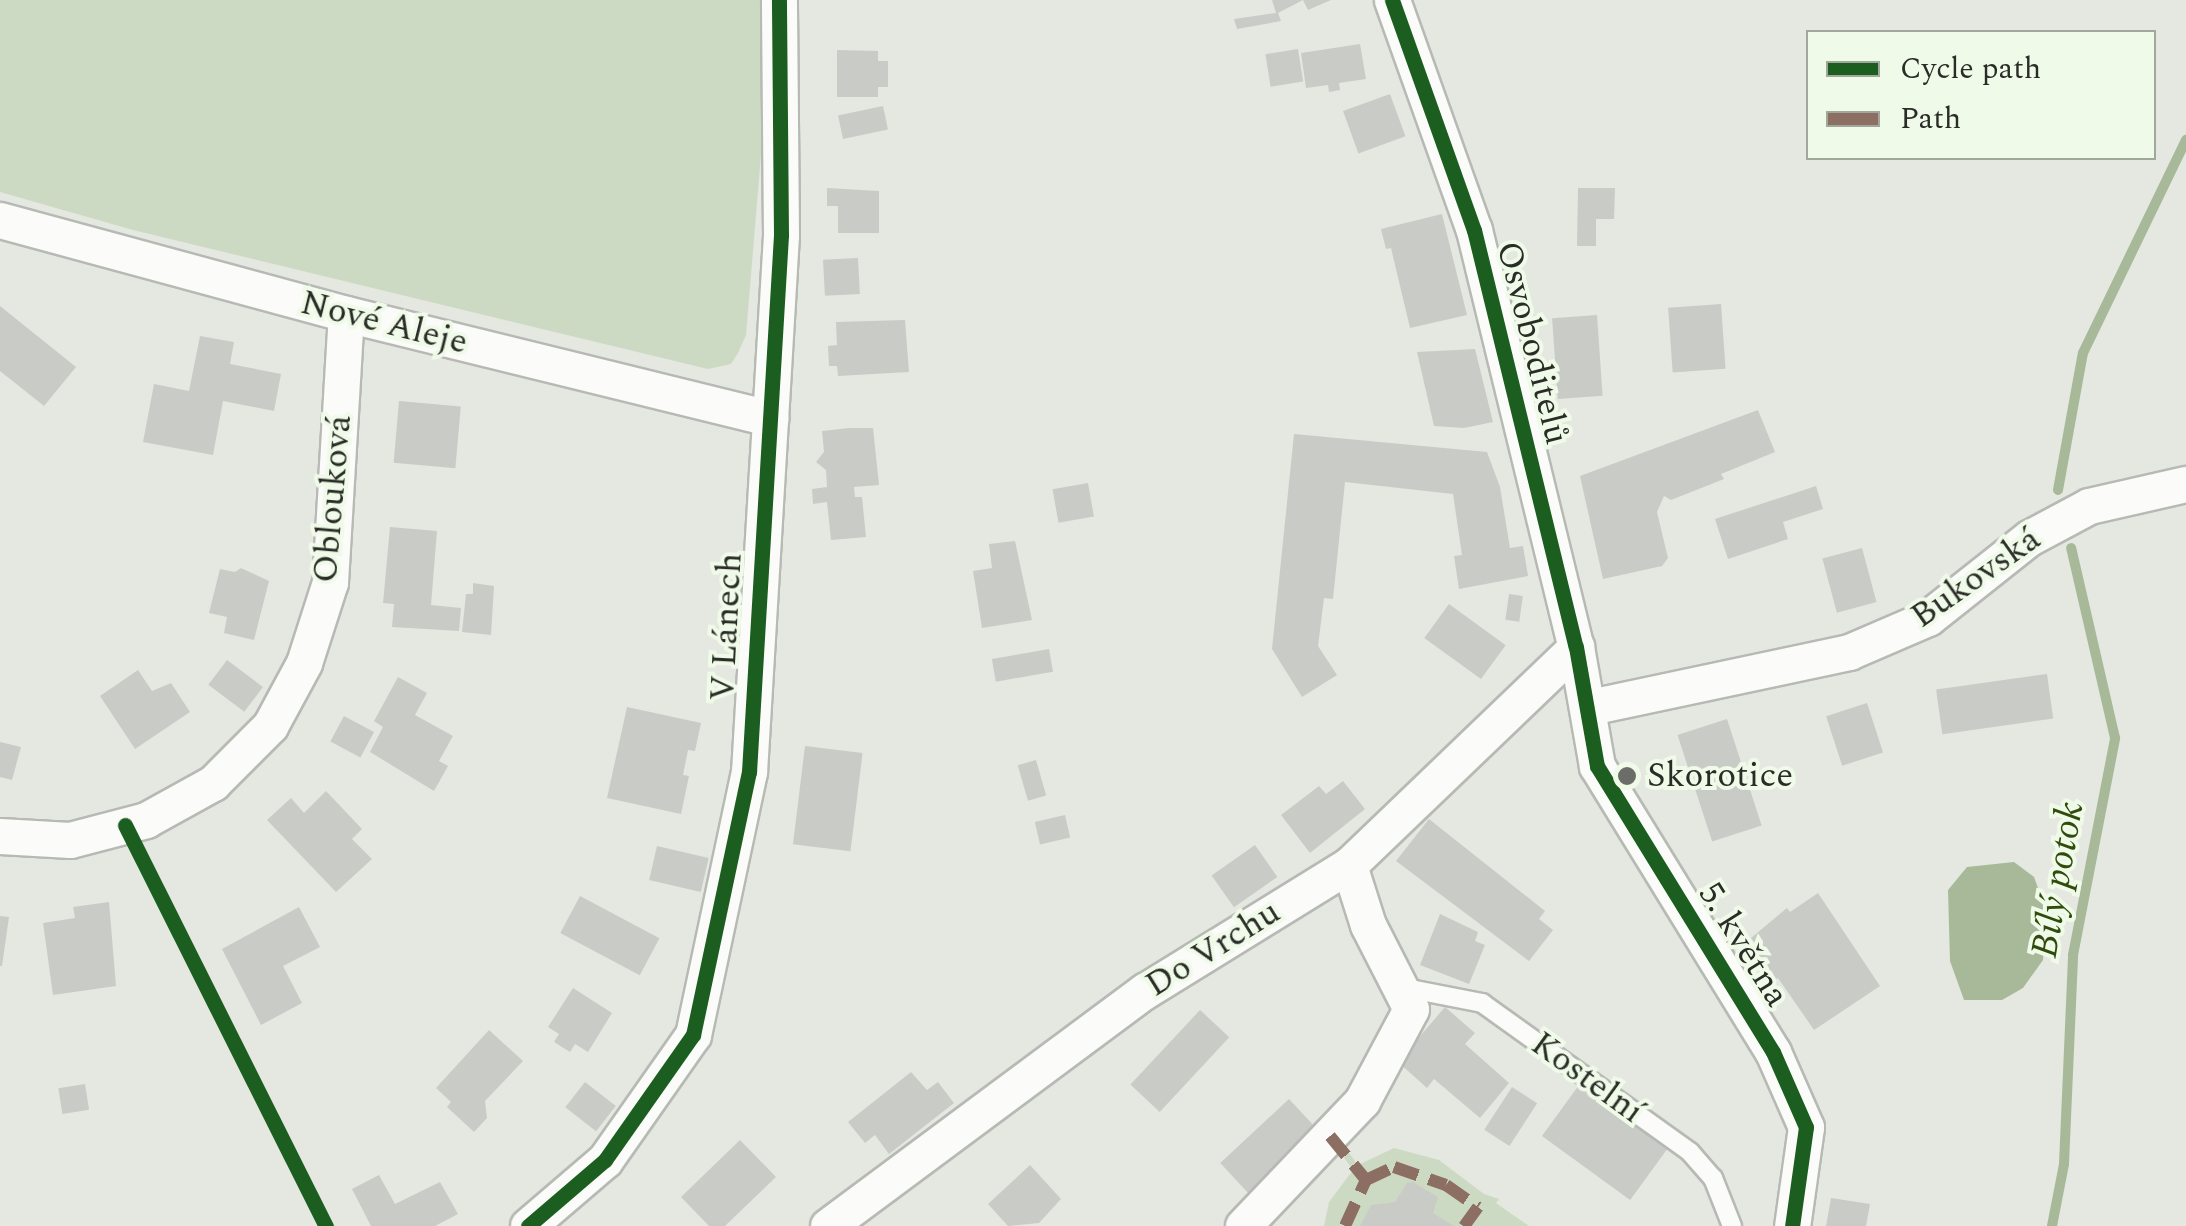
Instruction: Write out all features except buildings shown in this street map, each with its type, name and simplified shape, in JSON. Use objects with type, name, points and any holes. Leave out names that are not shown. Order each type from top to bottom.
[{"type":"street","name":"V Lánech","points":[[528,1226],[552,1214],[605,1160],[693,1036],[749,772],[782,235],[779,0]]},
{"type":"street","name":"Osvoboditelů","points":[[1392,0],[1474,230],[1590,707]]},
{"type":"street","name":"Nové Aleje","points":[[0,220],[346,314],[770,418]]},
{"type":"street","name":"Oblouková","points":[[0,836],[70,840],[146,820],[213,783],[270,726],[304,664],[330,582],[346,314]]},
{"type":"street","name":"Bukovská","points":[[1590,707],[1849,652],[1928,618],[2029,538],[2089,506],[2186,484]]},
{"type":"street","name":"Do Vrchu","points":[[828,1226],[1145,991],[1349,865],[1576,647]]},
{"type":"street","name":"5. května","points":[[1590,707],[1597,766],[1773,1052],[1806,1126],[1792,1226]]},
{"type":"street","points":[[1242,1226],[1362,1101],[1411,1009],[1368,925],[1349,865]]},
{"type":"lane","name":"Kostelní","points":[[1399,987],[1482,1003],[1690,1152],[1713,1178],[1732,1226]]},
{"type":"shaded area","points":[[0,0],[764,0],[767,83],[746,335],[738,353],[731,364],[708,369],[133,230],[0,192]]},
{"type":"shaded area","points":[[2014,862],[2034,877],[2046,910],[2043,960],[2023,988],[2002,1000],[1964,1000],[1950,961],[1948,890],[1967,867]]},
{"type":"shaded area","points":[[1338,1138],[1358,1165],[1394,1148],[1439,1160],[1484,1194],[1499,1199],[1496,1203],[1529,1226],[1324,1226],[1329,1202],[1353,1170],[1335,1145]]},
{"type":"waterway","name":"Bílý potok","points":[[2058,490],[2083,353],[2186,140]]},
{"type":"waterway","name":"Bílý potok","points":[[2052,1226],[2064,1164],[2073,955],[2115,738],[2071,548]]},
{"type":"marked path","points":[[1330,1136],[1366,1180]]},
{"type":"marked path","points":[[1345,1226],[1366,1180],[1394,1167],[1446,1185],[1478,1207],[1464,1226]]},
{"type":"cycle path","points":[[528,1226],[605,1160],[693,1035],[749,772],[781,235],[779,0]]},
{"type":"cycle path","points":[[1392,0],[1474,230],[1576,647],[1597,766],[1773,1052],[1806,1127],[1792,1226]]},
{"type":"cycle path","points":[[125,825],[326,1226]]},
{"type":"place","name":"Skorotice","points":[[1627,776]]}]
